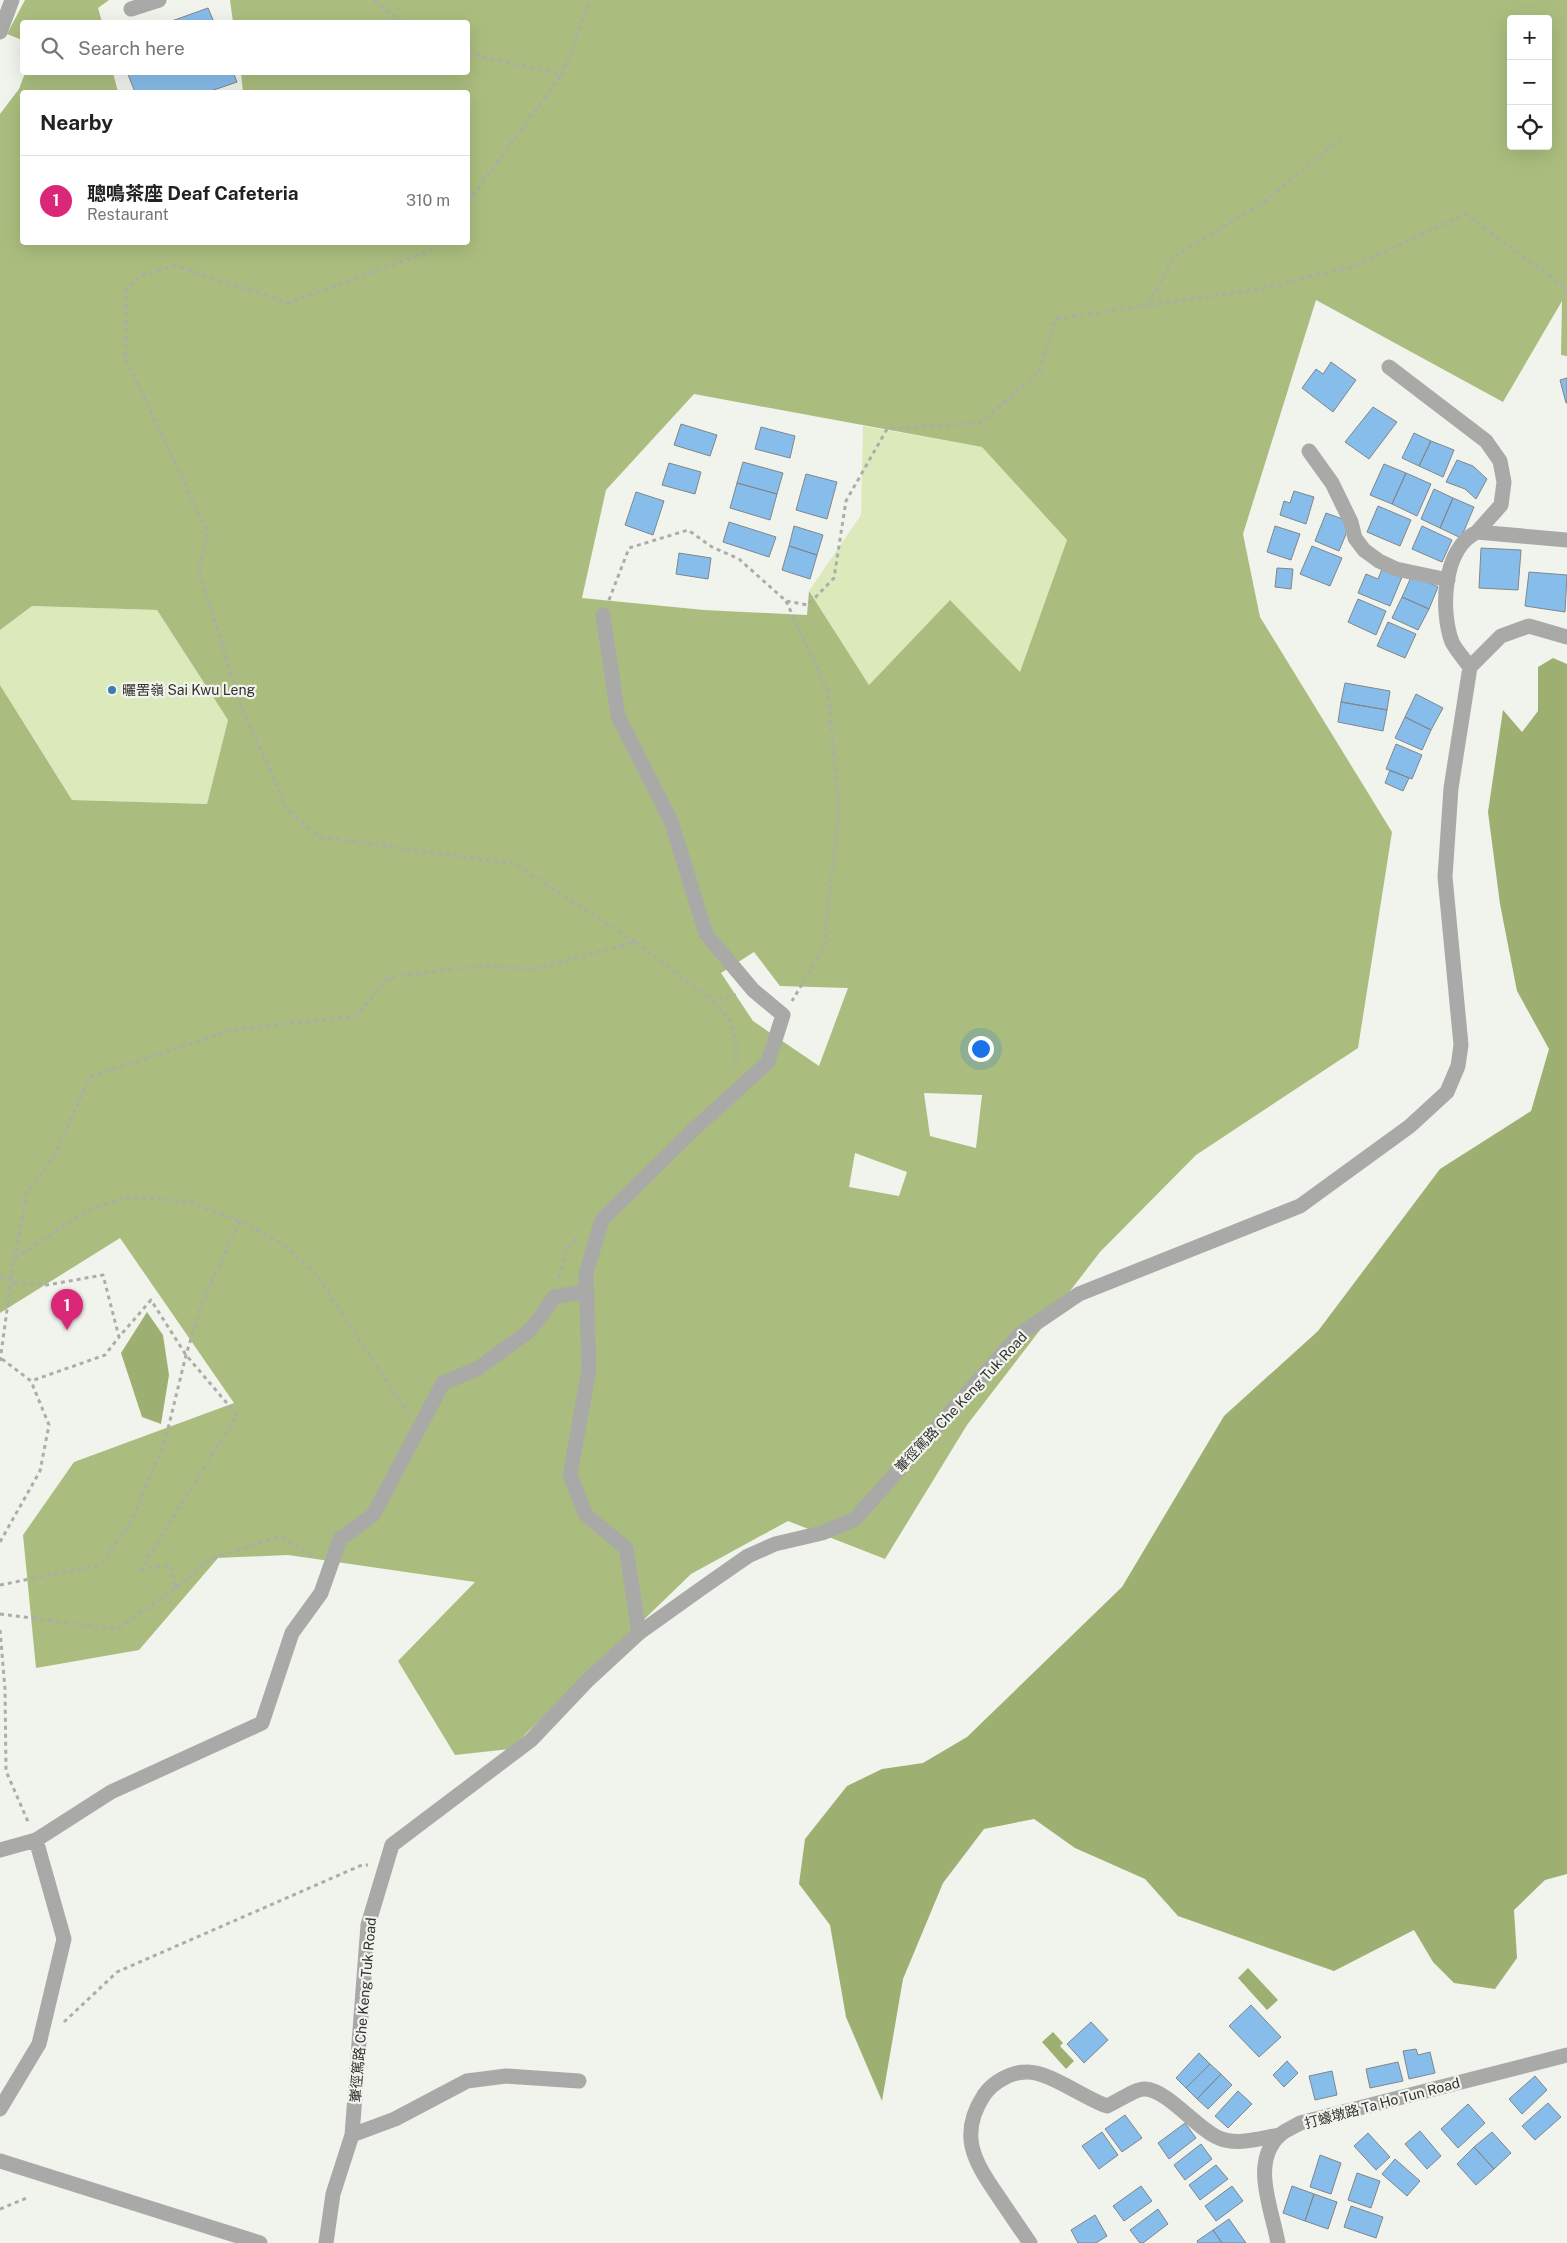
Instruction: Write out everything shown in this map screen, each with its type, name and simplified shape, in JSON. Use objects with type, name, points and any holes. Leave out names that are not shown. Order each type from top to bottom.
[{"type":"street","points":[[0,32],[12,0]]},
{"type":"street","points":[[131,10],[159,0]]},
{"type":"street","points":[[1389,366],[1486,441],[1500,462],[1504,482],[1501,505],[1477,532],[1457,548],[1448,573],[1448,621],[1452,642],[1470,667],[1500,636],[1530,626],[1567,637]]},
{"type":"street","points":[[1309,451],[1332,483],[1351,522],[1355,538],[1364,550],[1379,561],[1396,569],[1448,580]]},
{"type":"street","points":[[1477,532],[1567,540]]},
{"type":"street","points":[[603,615],[618,716],[671,820],[706,934],[753,990],[784,1015],[768,1062],[692,1131],[602,1220],[586,1273],[588,1369],[570,1475],[586,1515],[626,1548],[639,1633]]},
{"type":"street","name":"輋徑篤路 Che Keng Tuk Road","points":[[326,2243],[334,2194],[352,2135],[368,1924],[392,1844],[531,1740],[587,1681],[639,1633],[748,1556],[775,1544],[822,1533],[854,1519],[1020,1334],[1079,1294],[1300,1206],[1410,1126],[1447,1092],[1458,1066],[1461,1045],[1445,877],[1447,829],[1456,751],[1470,667]]},
{"type":"street","points":[[0,1850],[36,1840],[111,1792],[262,1723],[292,1633],[321,1593],[340,1539],[373,1514],[443,1383],[476,1369],[528,1332],[554,1297],[587,1291]]},
{"type":"street","points":[[0,2109],[40,2044],[64,1939],[36,1840]]},
{"type":"street","name":"打蠔墩路 Ta Ho Tun Road","points":[[1278,2243],[1264,2177],[1266,2154],[1280,2135],[1300,2123],[1567,2055]]},
{"type":"street","points":[[1030,2243],[975,2161],[971,2144],[971,2125],[976,2107],[986,2092],[1000,2080],[1013,2074],[1027,2072],[1041,2074],[1090,2100],[1107,2106],[1121,2100],[1132,2092],[1144,2088],[1157,2092],[1218,2138],[1243,2142],[1280,2135]]},
{"type":"street","points":[[352,2135],[395,2119],[468,2081],[506,2076],[579,2081]]},
{"type":"street","points":[[0,2161],[260,2243]]},
{"type":"path","points":[[374,0],[399,20]]},
{"type":"path","points":[[470,199],[562,74],[590,0]]},
{"type":"path","points":[[470,52],[487,58],[562,74]]},
{"type":"path","points":[[1148,306],[1174,257],[1267,200],[1343,136]]},
{"type":"path","points":[[786,601],[808,605],[834,578],[846,501],[887,429],[980,423],[1040,373],[1054,319],[1260,289],[1354,266],[1465,214],[1562,284],[1567,294]]},
{"type":"path","points":[[436,245],[432,250],[288,303],[176,266],[144,274],[128,287],[125,357],[208,533],[199,571],[242,709],[286,809],[320,837],[515,864],[635,942],[713,1001],[753,990]]},
{"type":"path","points":[[603,615],[629,548],[688,530],[712,547],[739,559],[786,601],[828,691],[839,808],[824,947],[784,1015]]},
{"type":"path","points":[[0,1542],[40,1471],[49,1425],[31,1381],[1,1360],[14,1259],[27,1193],[54,1156],[90,1076],[232,1030],[356,1016],[389,977],[481,966],[534,969],[635,942]]},
{"type":"path","points":[[14,1259],[81,1214],[125,1197],[187,1201],[240,1222],[280,1242],[316,1274],[418,1429]]},
{"type":"path","points":[[0,1586],[100,1565],[130,1526],[164,1441],[186,1355],[202,1303],[240,1222]]},
{"type":"path","points":[[0,1277],[12,1276]]},
{"type":"path","points":[[12,1282],[47,1285],[103,1276],[119,1337]]},
{"type":"path","points":[[31,1381],[105,1355],[151,1300],[186,1355],[237,1415],[141,1568],[170,1565],[176,1588]]},
{"type":"path","points":[[0,1614],[117,1628],[176,1588],[210,1560],[280,1536],[330,1567]]},
{"type":"path","points":[[0,1630],[5,1689],[6,1771],[36,1840]]},
{"type":"path","points":[[0,1689],[5,1689]]},
{"type":"path","points":[[61,2024],[117,1972],[362,1865],[386,1866]]},
{"type":"path","points":[[0,2209],[27,2198]]},
{"type":"shaded area","points":[[25,0],[109,0],[98,8],[101,20],[20,20],[20,39],[7,34]]},
{"type":"shaded area","points":[[230,0],[1567,0],[1567,356],[1561,355],[1562,301],[1503,402],[1316,300],[1243,534],[1260,617],[1392,832],[1358,1048],[1196,1155],[1100,1252],[967,1425],[885,1559],[788,1521],[691,1574],[510,1749],[455,1755],[398,1661],[475,1582],[288,1555],[218,1558],[139,1650],[36,1668],[23,1535],[74,1462],[234,1403],[120,1238],[0,1313],[0,685],[72,800],[207,804],[228,720],[157,610],[32,606],[0,630],[0,114],[19,89],[24,75],[114,75],[117,90],[20,90],[20,245],[470,245],[470,90],[243,90],[241,75],[470,75],[470,20],[233,20]],"holes":[[[694,394],[982,447],[1067,540],[1020,672],[950,600],[869,685],[809,591],[807,615],[704,610],[582,598],[606,490]],[[754,952],[780,986],[848,988],[819,1066],[753,1021],[721,973]],[[924,1093],[982,1095],[976,1148],[930,1136]],[[855,1153],[907,1172],[899,1196],[849,1187]]]},
{"type":"shaded area","points":[[863,426],[982,447],[1067,540],[1020,673],[950,600],[869,685],[809,591],[861,515]]},
{"type":"shaded area","points":[[31,606],[157,610],[228,720],[207,804],[72,800],[0,685],[0,630]]},
{"type":"shaded area","points":[[1553,658],[1567,664],[1567,1874],[1545,1880],[1514,1910],[1517,1958],[1495,1989],[1454,1983],[1433,1962],[1414,1930],[1334,1971],[1178,1916],[1145,1879],[1075,1848],[1034,1819],[984,1829],[943,1883],[903,1979],[882,2101],[846,2017],[830,1925],[799,1884],[805,1839],[847,1786],[882,1769],[923,1763],[967,1737],[1122,1587],[1224,1416],[1318,1331],[1440,1169],[1531,1111],[1549,1049],[1517,991],[1500,904],[1488,812],[1503,710],[1522,732],[1538,711],[1538,667]]},
{"type":"shaded area","points":[[147,1312],[163,1335],[169,1375],[161,1424],[142,1417],[121,1353]]},
{"type":"shaded area","points":[[1248,1968],[1278,2000],[1267,2010],[1238,1978]]},
{"type":"shaded area","points":[[1053,2032],[1063,2043],[1060,2046],[1074,2061],[1066,2069],[1042,2042]]},
{"type":"building","points":[[208,8],[213,20],[175,20]]},
{"type":"building","points":[[128,75],[234,75],[237,82],[214,90],[134,90]]},
{"type":"building","points":[[1331,362],[1356,380],[1333,412],[1302,388],[1316,369],[1323,374]]},
{"type":"building","points":[[1567,378],[1567,403],[1566,403],[1560,380]]},
{"type":"building","points":[[1373,407],[1397,422],[1369,459],[1345,442]]},
{"type":"building","points":[[681,424],[717,435],[710,456],[674,445]]},
{"type":"building","points":[[761,427],[795,436],[790,458],[755,449]]},
{"type":"building","points":[[1414,433],[1431,441],[1419,466],[1402,458]]},
{"type":"building","points":[[1431,441],[1454,450],[1443,477],[1419,466]]},
{"type":"building","points":[[1457,460],[1473,466],[1487,479],[1476,499],[1465,489],[1446,482]]},
{"type":"building","points":[[743,462],[783,473],[777,494],[737,483]]},
{"type":"building","points":[[669,463],[701,472],[695,494],[662,485]]},
{"type":"building","points":[[1384,464],[1406,473],[1392,504],[1370,495]]},
{"type":"building","points":[[1406,473],[1431,484],[1417,516],[1392,504]]},
{"type":"building","points":[[806,474],[837,482],[827,519],[796,510]]},
{"type":"building","points":[[737,483],[777,494],[770,520],[730,508]]},
{"type":"building","points":[[1434,489],[1453,498],[1440,528],[1421,519]]},
{"type":"building","points":[[1294,491],[1314,497],[1306,524],[1280,515],[1284,501],[1290,503]]},
{"type":"building","points":[[636,492],[664,501],[653,535],[625,525]]},
{"type":"building","points":[[1453,498],[1474,507],[1461,538],[1440,528]]},
{"type":"building","points":[[1378,506],[1411,520],[1400,546],[1367,532]]},
{"type":"building","points":[[1326,513],[1351,522],[1339,551],[1315,541]]},
{"type":"building","points":[[729,522],[776,537],[769,557],[723,542]]},
{"type":"building","points":[[794,526],[823,535],[817,555],[789,546]]},
{"type":"building","points":[[1275,526],[1300,534],[1291,560],[1267,552]]},
{"type":"building","points":[[1422,526],[1452,540],[1442,562],[1412,549]]},
{"type":"building","points":[[789,546],[817,555],[810,579],[782,570]]},
{"type":"building","points":[[1312,546],[1342,558],[1330,586],[1300,574]]},
{"type":"building","points":[[1481,548],[1521,550],[1518,590],[1479,588]]},
{"type":"building","points":[[679,553],[711,558],[708,579],[676,574]]},
{"type":"building","points":[[1277,568],[1293,569],[1291,589],[1275,587]]},
{"type":"building","points":[[1382,569],[1402,577],[1390,606],[1358,593],[1366,574],[1378,579]]},
{"type":"building","points":[[1529,572],[1567,575],[1565,612],[1525,606]]},
{"type":"building","points":[[1412,575],[1438,587],[1429,609],[1402,597]]},
{"type":"building","points":[[1402,597],[1429,609],[1418,630],[1392,618]]},
{"type":"building","points":[[1358,599],[1386,611],[1376,635],[1348,622]]},
{"type":"building","points":[[1388,622],[1416,634],[1405,658],[1377,646]]},
{"type":"building","points":[[1345,683],[1390,691],[1387,710],[1341,702]]},
{"type":"building","points":[[1416,694],[1443,708],[1431,730],[1405,717]]},
{"type":"building","points":[[1341,702],[1387,710],[1383,731],[1338,722]]},
{"type":"building","points":[[1405,717],[1431,730],[1422,750],[1395,738]]},
{"type":"building","points":[[1396,744],[1422,755],[1412,779],[1386,769]]},
{"type":"building","points":[[1390,770],[1409,778],[1403,791],[1385,783]]},
{"type":"building","points":[[1251,2005],[1281,2037],[1259,2057],[1229,2026]]},
{"type":"building","points":[[1091,2022],[1108,2040],[1084,2063],[1067,2044]]},
{"type":"building","points":[[1416,2049],[1418,2055],[1430,2052],[1435,2073],[1409,2079],[1403,2051]]},
{"type":"building","points":[[1199,2053],[1210,2064],[1186,2088],[1176,2078]]},
{"type":"building","points":[[1287,2061],[1298,2073],[1284,2087],[1273,2075]]},
{"type":"building","points":[[1398,2062],[1403,2081],[1370,2088],[1366,2069]]},
{"type":"building","points":[[1210,2064],[1221,2074],[1197,2099],[1186,2088]]},
{"type":"building","points":[[1332,2071],[1337,2095],[1315,2100],[1309,2076]]},
{"type":"building","points":[[1221,2074],[1232,2085],[1208,2109],[1197,2099]]},
{"type":"building","points":[[1535,2076],[1547,2090],[1522,2114],[1509,2099]]},
{"type":"building","points":[[1238,2091],[1252,2104],[1228,2128],[1215,2116]]},
{"type":"building","points":[[1548,2103],[1561,2117],[1535,2140],[1522,2126]]},
{"type":"building","points":[[1468,2104],[1485,2123],[1458,2148],[1441,2129]]},
{"type":"building","points":[[1125,2115],[1142,2138],[1122,2152],[1105,2129]]},
{"type":"building","points":[[1185,2123],[1196,2138],[1169,2159],[1158,2143]]},
{"type":"building","points":[[1420,2131],[1441,2156],[1427,2169],[1405,2144]]},
{"type":"building","points":[[1102,2132],[1118,2155],[1099,2169],[1082,2146]]},
{"type":"building","points":[[1492,2132],[1511,2153],[1494,2169],[1474,2147]]},
{"type":"building","points":[[1368,2133],[1390,2157],[1376,2170],[1354,2146]]},
{"type":"building","points":[[1201,2144],[1212,2159],[1185,2180],[1174,2165]]},
{"type":"building","points":[[1474,2147],[1494,2169],[1476,2185],[1457,2164]]},
{"type":"building","points":[[1320,2155],[1341,2163],[1331,2194],[1310,2187]]},
{"type":"building","points":[[1395,2159],[1420,2181],[1407,2196],[1382,2174]]},
{"type":"building","points":[[1216,2165],[1228,2179],[1200,2200],[1189,2185]]},
{"type":"building","points":[[1357,2173],[1380,2181],[1371,2208],[1348,2200]]},
{"type":"building","points":[[1141,2186],[1152,2201],[1124,2221],[1113,2206]]},
{"type":"building","points":[[1232,2186],[1243,2201],[1216,2221],[1205,2206]]},
{"type":"building","points":[[1292,2186],[1314,2194],[1305,2221],[1283,2213]]},
{"type":"building","points":[[1314,2194],[1337,2202],[1328,2229],[1305,2221]]},
{"type":"building","points":[[1351,2206],[1383,2217],[1376,2238],[1344,2227]]},
{"type":"building","points":[[1158,2209],[1168,2224],[1143,2243],[1140,2243],[1130,2230]]},
{"type":"building","points":[[1095,2215],[1107,2236],[1096,2243],[1078,2243],[1071,2230]]},
{"type":"building","points":[[1229,2219],[1246,2243],[1222,2243],[1213,2230]]},
{"type":"building","points":[[1213,2230],[1222,2243],[1198,2243],[1197,2241]]},
{"type":"place","name":"曬罟嶺 Sai Kwu Leng","points":[[112,690]]},
{"type":"place","name":"聰鳴茶座 Deaf Cafeteria","points":[[67,1330]]}]
